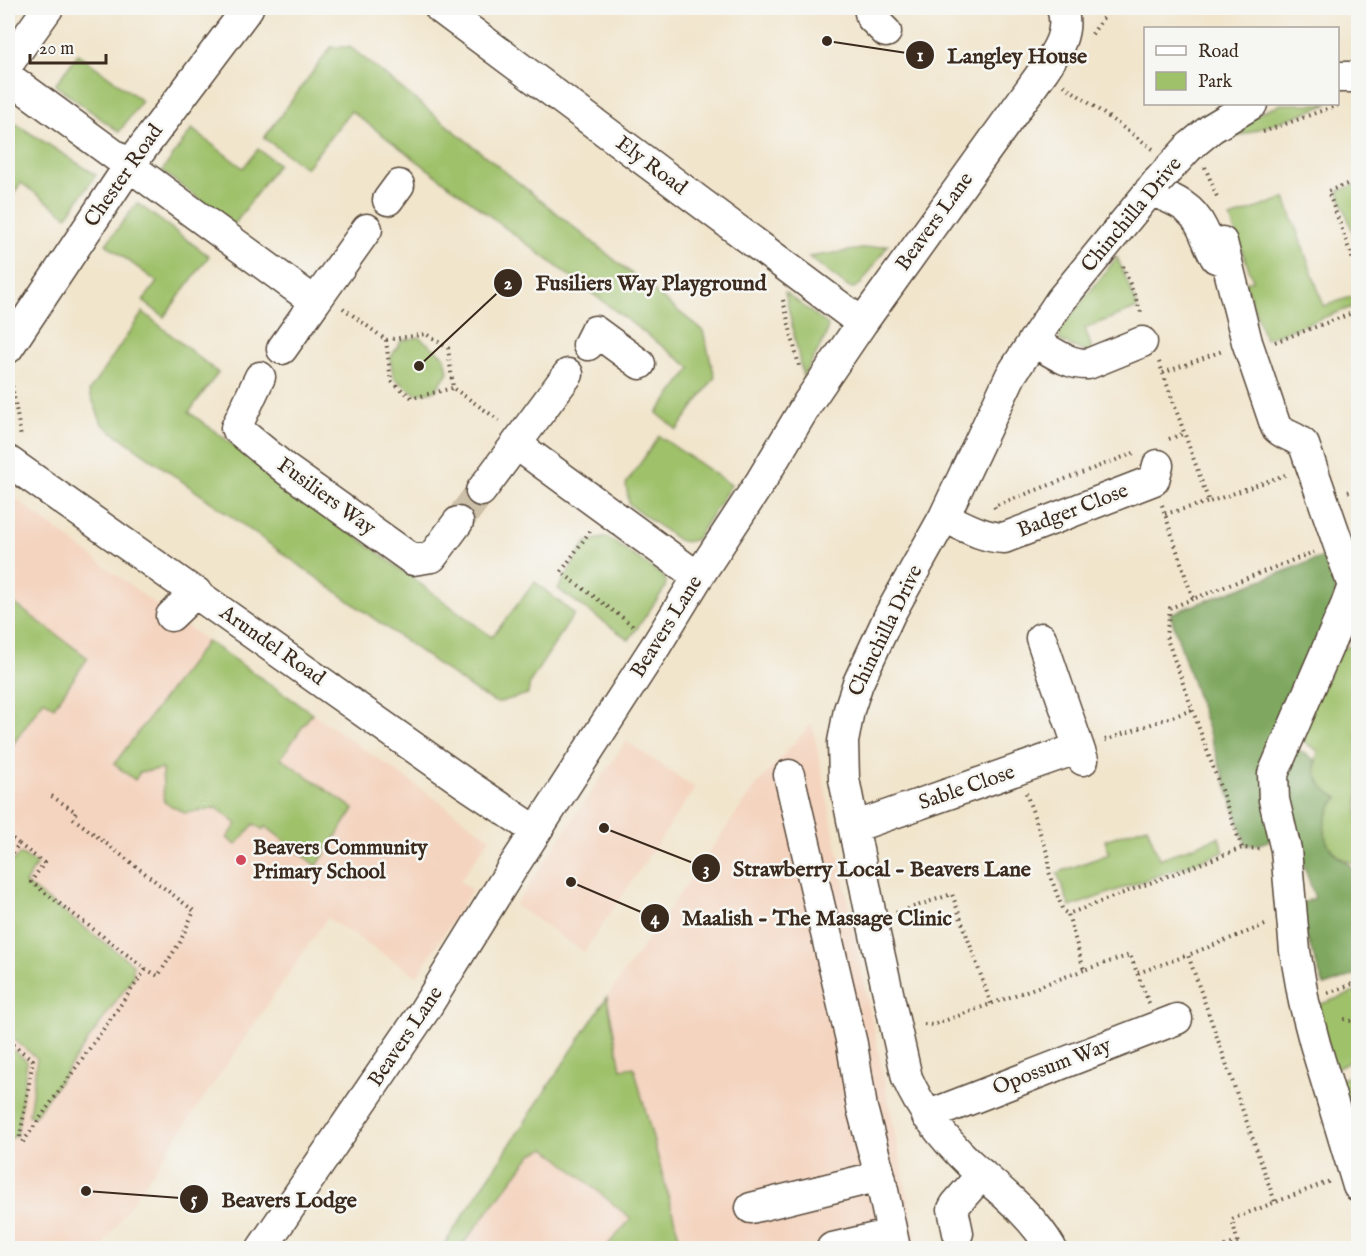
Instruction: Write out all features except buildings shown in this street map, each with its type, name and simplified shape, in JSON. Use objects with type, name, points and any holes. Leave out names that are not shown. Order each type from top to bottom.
[{"type":"street","points":[[8,64],[48,8]]},
{"type":"street","name":"Chester Road","points":[[8,359],[129,166],[248,8]]},
{"type":"street","name":"Ely Road","points":[[440,8],[862,324]]},
{"type":"street","points":[[869,8],[871,17],[886,32]]},
{"type":"street","name":"Beavers Lane","points":[[262,1248],[424,1011],[536,831],[761,481],[807,404],[1062,43],[1064,27],[1062,8]]},
{"type":"street","points":[[8,77],[129,166],[319,297]]},
{"type":"street","name":"Chinchilla Drive","points":[[1052,1248],[1043,1234],[1015,1203],[968,1161],[927,1116],[907,1078],[872,921],[854,827],[844,770],[843,742],[849,710],[858,682],[890,614],[944,517],[1011,375],[1060,301],[1112,237],[1156,175],[1212,128],[1250,105]]},
{"type":"street","points":[[1156,175],[1191,211],[1201,225],[1216,258],[1224,251],[1249,347],[1276,428],[1298,439],[1304,445],[1353,586],[1273,774],[1274,800],[1286,850],[1295,951],[1304,1002],[1356,1179]]},
{"type":"street","points":[[282,349],[367,229]]},
{"type":"street","points":[[588,345],[596,331],[640,364]]},
{"type":"street","points":[[1034,341],[1071,363],[1079,365],[1088,364],[1147,340]]},
{"type":"street","points":[[481,490],[568,374]]},
{"type":"street","name":"Fusiliers Way","points":[[260,377],[236,428],[287,470],[413,560],[432,557],[458,522]]},
{"type":"street","points":[[519,440],[605,509],[698,577]]},
{"type":"street","name":"Badger Close","points":[[944,517],[981,534],[1004,538],[1154,459]]},
{"type":"street","name":"Arundel Road","points":[[18,468],[463,783],[536,831]]},
{"type":"street","points":[[171,616],[196,592]]},
{"type":"street","points":[[1041,638],[1081,754]]},
{"type":"street","name":"Sable Close","points":[[854,827],[1017,770],[1081,754]]},
{"type":"street","points":[[789,775],[852,1044],[862,1108],[894,1241],[832,1248]]},
{"type":"street","name":"Opossum Way","points":[[927,1116],[1167,1022]]},
{"type":"street","points":[[958,1233],[953,1209],[982,1174]]},
{"type":"street","points":[[751,1208],[880,1176]]},
{"type":"path","points":[[1044,70],[1156,175]]},
{"type":"path","points":[[1253,135],[1310,105]]},
{"type":"path","points":[[1359,180],[1328,191],[1359,274]]},
{"type":"path","points":[[1112,237],[1147,340],[1163,373],[1209,502]]},
{"type":"path","points":[[774,258],[807,404]]},
{"type":"path","points":[[319,297],[386,340],[426,334],[448,348],[453,388],[519,440]]},
{"type":"path","points":[[1163,373],[1359,311]]},
{"type":"path","points":[[386,340],[391,381],[412,398],[453,388]]},
{"type":"path","points":[[8,359],[18,468]]},
{"type":"path","points":[[1004,538],[994,506],[1154,459],[1185,433]]},
{"type":"path","points":[[1154,459],[1165,514],[1192,599]]},
{"type":"path","points":[[1165,514],[1209,502],[1311,466]]},
{"type":"path","points":[[605,509],[561,572],[657,644]]},
{"type":"path","points":[[1233,826],[1166,636],[1170,608],[1337,543]]},
{"type":"path","points":[[1081,754],[1192,710]]},
{"type":"path","points":[[1017,770],[1049,858],[1049,872],[1063,911],[1068,914],[1084,970]]},
{"type":"path","points":[[8,835],[44,863],[31,882],[158,976],[180,942],[194,911],[73,818],[76,812],[51,795]]},
{"type":"path","points":[[8,858],[19,844]]},
{"type":"path","points":[[1068,914],[1242,848]]},
{"type":"path","points":[[872,921],[952,894],[991,1004]]},
{"type":"path","points":[[1138,973],[1293,914]]},
{"type":"path","points":[[893,1018],[933,1025],[1130,955],[1167,1022]]},
{"type":"path","points":[[1188,955],[1275,1202]]},
{"type":"path","points":[[23,1142],[146,969]]},
{"type":"path","points":[[1344,1019],[1359,1023]]},
{"type":"path","points":[[8,1041],[33,1060],[20,1137]]},
{"type":"path","points":[[1354,1066],[1359,1077]]},
{"type":"path","points":[[1239,1248],[1232,1219],[1275,1202],[1356,1179]]},
{"type":"path","points":[[1219,1248],[1238,1242]]},
{"type":"path","points":[[1353,1248],[1359,1246]]},
{"type":"shaded area","name":"Beavers Community Primary School","points":[[8,493],[171,616],[490,838],[460,881],[472,890],[417,976],[327,918],[101,1248],[8,1248]]},
{"type":"shaded area","points":[[812,723],[918,1248],[460,1248],[532,1154],[546,1148],[607,1199],[621,1070],[607,997],[754,788]]},
{"type":"shaded area","points":[[626,741],[695,788],[584,952],[515,905]]},
{"type":"green space","points":[[331,47],[350,47],[703,331],[715,377],[677,430],[657,413],[691,368],[351,111],[306,168],[264,138]]},
{"type":"green space","points":[[78,54],[142,101],[119,132],[55,85]]},
{"type":"green space","points":[[1279,105],[1326,105],[1217,144],[1253,116]]},
{"type":"green space","points":[[16,124],[96,175],[67,216],[21,183],[11,197],[8,194],[8,136]]},
{"type":"green space","points":[[192,129],[243,168],[258,149],[278,164],[234,225],[162,171]]},
{"type":"green space","points":[[1358,184],[1358,247],[1338,191]]},
{"type":"green space","points":[[1285,198],[1324,306],[1356,295],[1358,305],[1265,339],[1245,283],[1253,280],[1230,218]]},
{"type":"green space","points":[[137,203],[209,256],[164,317],[143,301],[157,282],[106,244]]},
{"type":"green space","points":[[888,245],[861,284],[854,288],[848,287],[809,257]]},
{"type":"green space","points":[[1117,257],[1138,308],[1085,328],[1092,349],[1088,353],[1060,341],[1059,331]]},
{"type":"green space","points":[[785,292],[828,325],[826,336],[803,377]]},
{"type":"green space","points":[[143,312],[218,373],[189,412],[492,637],[535,582],[574,614],[530,682],[528,694],[497,703],[478,693],[102,424],[89,391]]},
{"type":"green space","points":[[419,337],[445,357],[448,372],[435,391],[416,394],[394,378],[390,359],[401,341]]},
{"type":"green space","points":[[659,436],[731,485],[697,538],[690,541],[678,540],[629,504],[626,484]]},
{"type":"green space","points":[[607,537],[663,576],[666,581],[665,588],[629,640],[558,589],[586,542]]},
{"type":"green space","points":[[1323,557],[1336,593],[1264,778],[1277,838],[1256,845],[1246,845],[1170,614]]},
{"type":"green space","points":[[15,604],[88,658],[54,707],[44,700],[11,747],[8,745],[8,611]]},
{"type":"green space","points":[[207,641],[312,713],[281,758],[354,809],[317,866],[265,826],[263,830],[254,824],[236,845],[227,838],[237,824],[217,808],[185,813],[164,802],[162,769],[140,772],[135,780],[114,764]]},
{"type":"green space","points":[[1356,644],[1358,650],[1358,864],[1338,856],[1326,839],[1325,820],[1338,798],[1331,794],[1318,779],[1316,759],[1318,751],[1296,737],[1342,649]]},
{"type":"green space","points":[[1292,746],[1315,760],[1320,783],[1338,798],[1326,819],[1325,835],[1331,849],[1353,869],[1359,882],[1358,974],[1324,986],[1296,906],[1315,898],[1292,831],[1283,773]]},
{"type":"green space","points":[[1147,826],[1159,859],[1219,837],[1224,852],[1070,907],[1057,873],[1109,854],[1105,840]]},
{"type":"green space","points":[[20,854],[37,864],[25,883],[133,964],[133,977],[34,1117],[29,1115],[37,1058],[8,1035],[8,866]]},
{"type":"green space","points":[[1358,991],[1358,1059],[1330,1070],[1318,1005]]},
{"type":"green space","points":[[607,997],[621,1069],[634,1067],[682,1248],[605,1248],[631,1219],[546,1148],[532,1154],[460,1248],[442,1248]]},
{"type":"green space","points":[[8,1046],[27,1061],[17,1134],[8,1141]]},
{"type":"green space","points":[[1356,1074],[1358,1082],[1358,1143],[1336,1081]]},
{"type":"tunnel","points":[[458,522],[481,491]]},
{"type":"place","name":"Langley House","points":[[827,41]]},
{"type":"place","name":"Fusiliers Way Playground","points":[[419,366]]},
{"type":"place","name":"Strawberry Local - Beavers Lane","points":[[604,828]]},
{"type":"place","name":"Beavers Community Primary School","points":[[241,860]]},
{"type":"place","name":"Maalish - The Massage Clinic","points":[[571,882]]},
{"type":"place","name":"Beavers Lodge","points":[[86,1191]]}]
